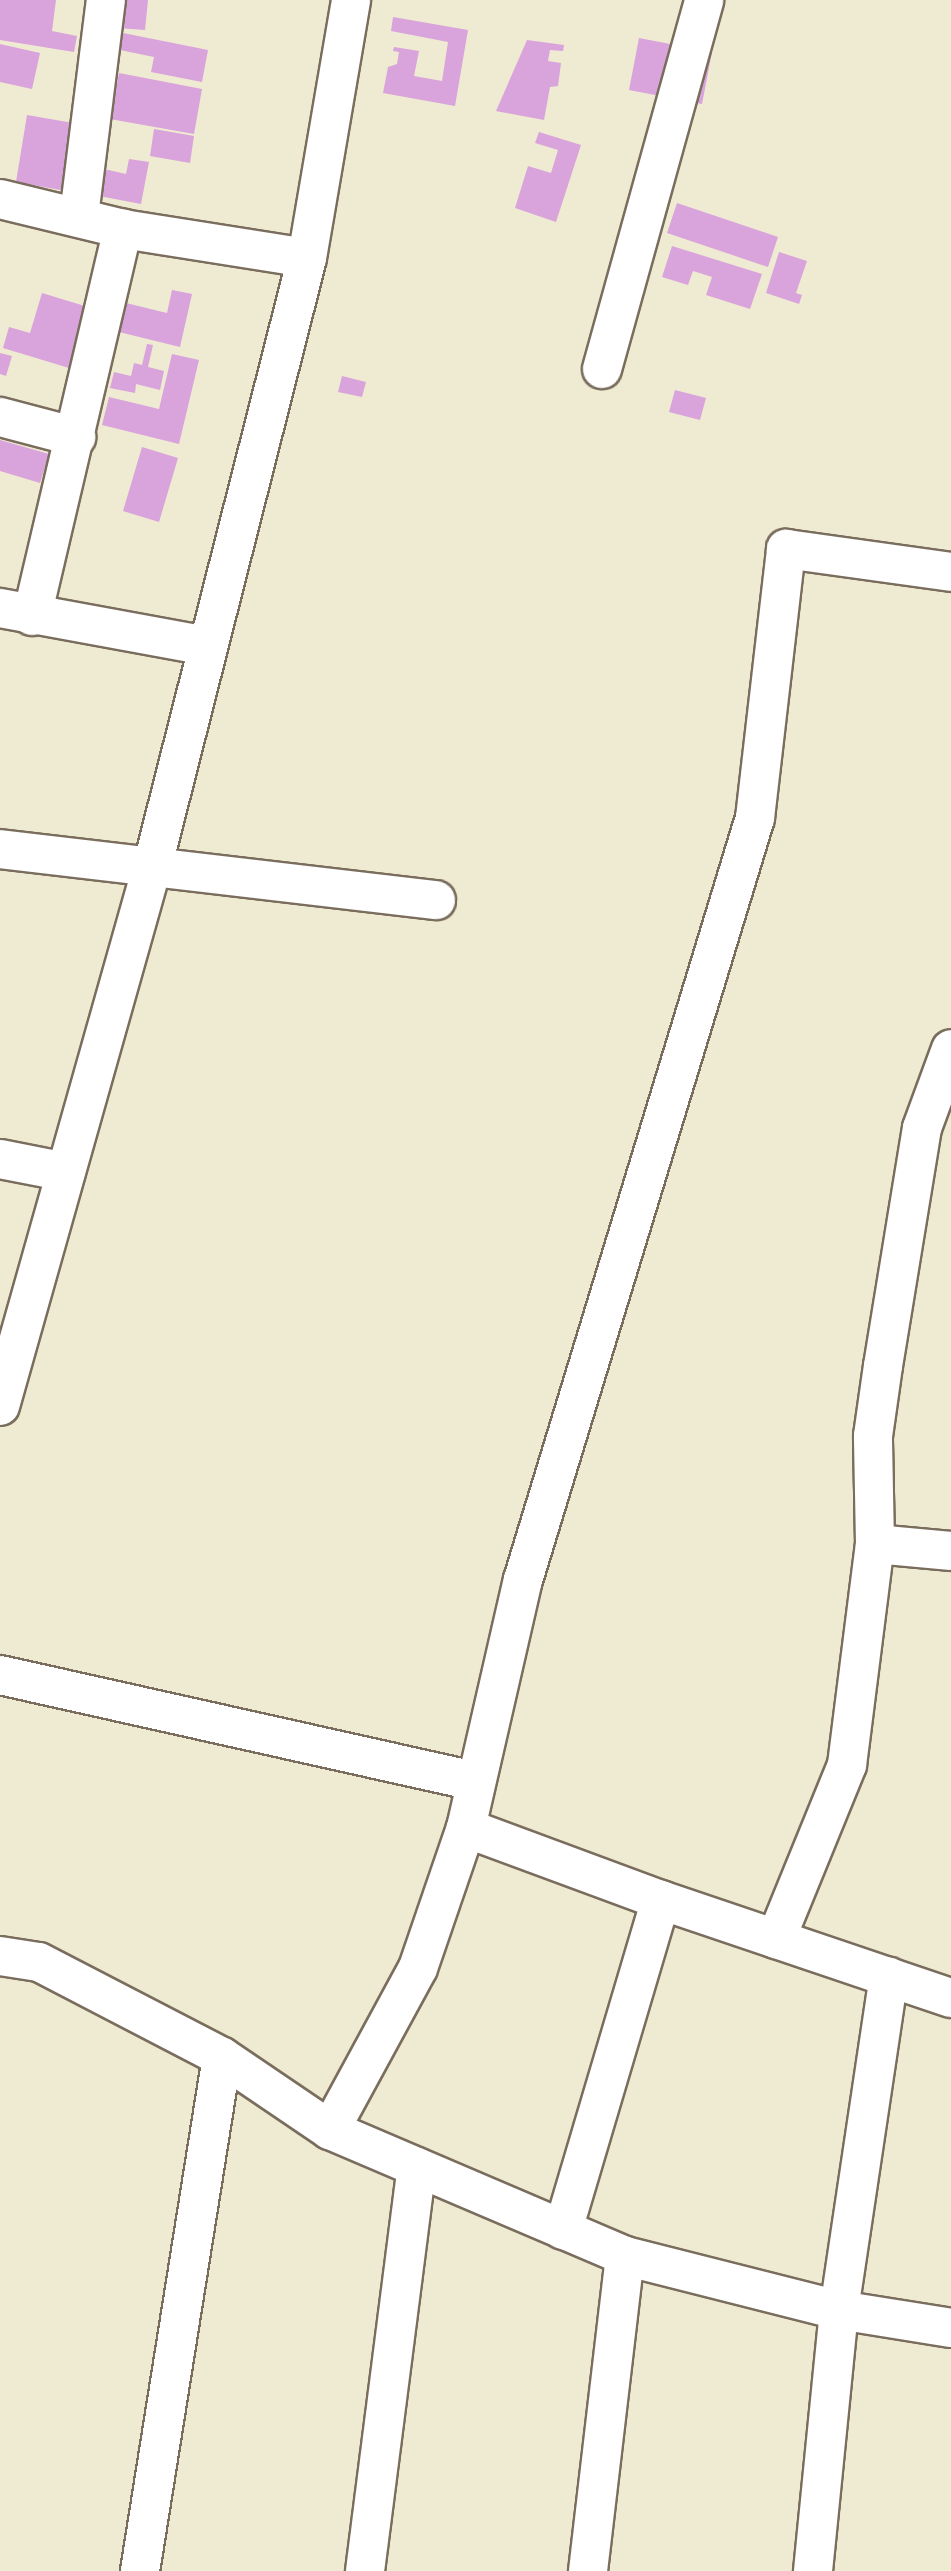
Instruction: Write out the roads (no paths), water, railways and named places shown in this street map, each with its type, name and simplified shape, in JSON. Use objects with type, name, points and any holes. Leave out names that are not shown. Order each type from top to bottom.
[{"type":"street","points":[[79,216],[106,0]]},
{"type":"street","points":[[0,1406],[153,864],[307,258],[351,0]]},
{"type":"street","points":[[602,369],[704,0]]},
{"type":"street","points":[[0,199],[79,216],[123,229],[307,258]]},
{"type":"street","points":[[123,229],[76,437],[16,612],[208,646]]},
{"type":"street","points":[[0,417],[76,437]]},
{"type":"street","points":[[330,2130],[418,1968],[466,1828],[523,1580],[755,818],[786,549],[951,572]]},
{"type":"street","points":[[0,849],[153,864],[436,900]]},
{"type":"street","points":[[776,1939],[847,1765],[875,1544],[873,1436],[883,1366],[922,1128],[948,1064]]},
{"type":"street","points":[[0,1159],[66,1172]]},
{"type":"street","points":[[875,1544],[951,1551]]},
{"type":"street","points":[[0,1675],[476,1781]]},
{"type":"street","points":[[466,1828],[661,1900],[951,1998]]},
{"type":"street","points":[[563,2230],[661,1900]]},
{"type":"street","points":[[0,1956],[39,1962],[222,2057],[330,2130],[625,2256],[839,2310],[951,2328]]},
{"type":"street","points":[[813,2571],[839,2310],[889,1977]]},
{"type":"street","points":[[140,2571],[222,2057]]},
{"type":"street","points":[[365,2571],[417,2167]]},
{"type":"street","points":[[587,2571],[625,2256]]}]
